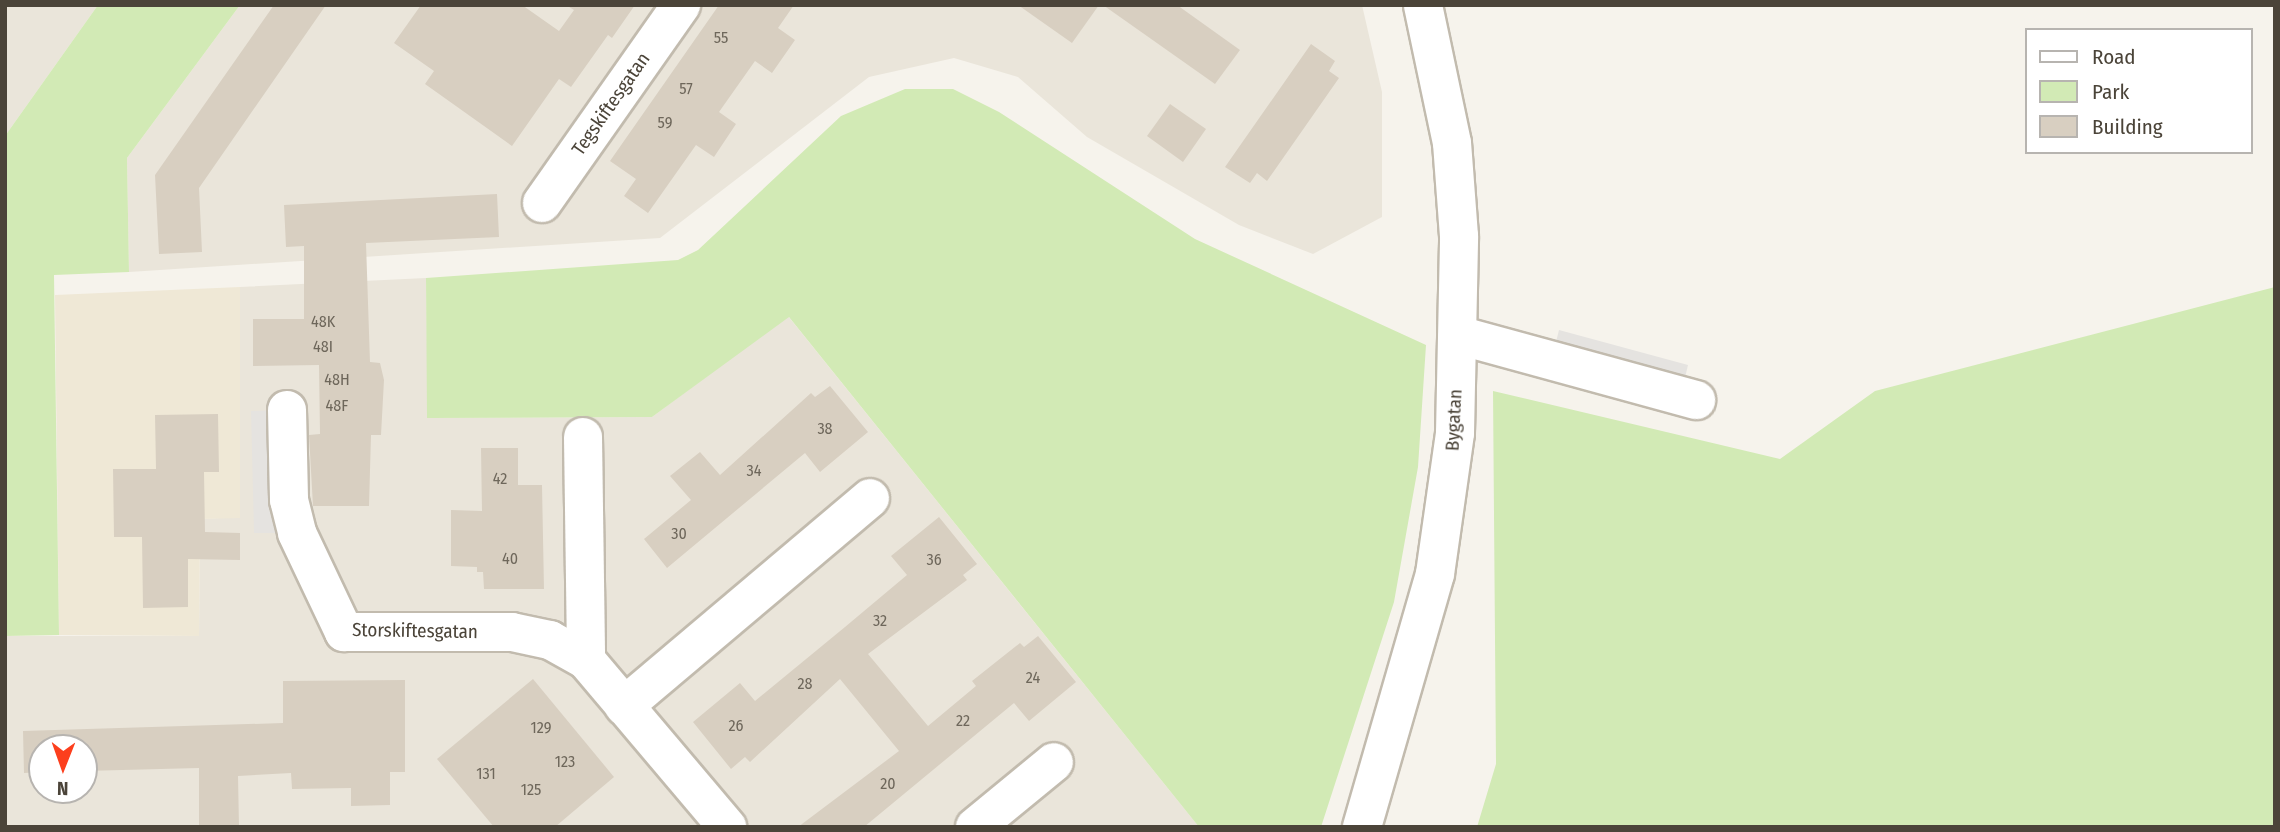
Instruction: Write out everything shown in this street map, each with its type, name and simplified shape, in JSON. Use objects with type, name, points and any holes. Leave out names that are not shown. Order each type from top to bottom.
[{"type":"street","name":"Tegskiftesgatan","points":[[542,203],[681,5]]},
{"type":"street","name":"Bygatan","points":[[1362,827],[1435,574],[1455,433],[1459,236],[1452,142],[1423,5]]},
{"type":"street","points":[[1458,335],[1696,400]]},
{"type":"street","name":"Storskiftesgatan","points":[[287,410],[289,500],[297,533],[344,632],[512,632],[551,640],[586,660],[727,827]]},
{"type":"street","points":[[583,437],[586,660]]},
{"type":"street","points":[[624,706],[870,498]]},
{"type":"street","points":[[975,827],[1054,762]]},
{"type":"shaded area","points":[[5,5],[98,5],[5,136]]},
{"type":"shaded area","points":[[240,5],[1362,5],[1382,92],[1382,217],[1313,254],[1239,225],[1087,137],[1018,77],[954,58],[869,77],[660,238],[129,272],[127,158]]},
{"type":"shaded area","points":[[426,278],[428,418],[652,417],[788,316],[1199,827],[5,827],[5,636],[199,636],[200,519],[240,517],[240,287]]},
{"type":"shaded area","points":[[240,287],[240,518],[200,519],[199,636],[59,635],[55,295]]},
{"type":"shaded area","points":[[1559,330],[1688,365],[1683,386],[1554,350]]},
{"type":"shaded area","points":[[277,410],[280,533],[254,533],[251,411]]},
{"type":"green space","points":[[98,5],[240,5],[127,158],[129,272],[54,275],[59,635],[5,636],[5,136]]},
{"type":"green space","points":[[905,89],[953,89],[999,112],[1195,239],[1426,345],[1418,467],[1394,602],[1321,827],[1199,827],[789,317],[652,417],[427,418],[426,278],[678,260],[698,250],[841,116]]},
{"type":"green space","points":[[2275,287],[2275,827],[1477,827],[1496,764],[1493,391],[1780,459],[1875,391]]},
{"type":"building","points":[[274,5],[326,5],[199,188],[202,252],[159,254],[155,175]]},
{"type":"building","points":[[421,5],[522,5],[559,31],[574,10],[566,5],[635,5],[612,38],[608,35],[571,87],[559,79],[512,146],[425,84],[434,71],[394,43]]},
{"type":"building","points":[[719,5],[794,5],[778,28],[795,40],[772,73],[755,61],[719,112],[736,124],[714,157],[696,145],[648,213],[624,196],[636,179],[610,161]]},
{"type":"building","points":[[1018,5],[1099,5],[1072,43]]},
{"type":"building","points":[[1103,5],[1177,5],[1240,50],[1215,84]]},
{"type":"building","points":[[1311,44],[1335,61],[1329,71],[1339,78],[1267,181],[1257,173],[1250,183],[1225,167]]},
{"type":"building","points":[[1170,104],[1206,129],[1183,162],[1147,136]]},
{"type":"building","points":[[497,194],[499,237],[366,243],[370,362],[380,363],[384,380],[381,435],[371,435],[369,506],[313,506],[309,435],[320,434],[319,365],[253,366],[253,319],[304,319],[304,246],[286,247],[284,205]]},
{"type":"building","points":[[830,386],[868,432],[820,472],[805,453],[667,568],[644,539],[691,500],[670,476],[700,452],[720,475],[811,393],[815,397]]},
{"type":"building","points":[[218,414],[219,472],[204,472],[205,532],[240,533],[240,560],[188,559],[188,607],[143,608],[142,537],[114,537],[113,469],[156,469],[155,415]]},
{"type":"building","points":[[481,448],[518,448],[518,485],[542,485],[544,589],[484,589],[483,572],[477,572],[477,567],[451,566],[451,510],[482,511]]},
{"type":"building","points":[[939,517],[977,564],[963,575],[967,580],[868,654],[928,726],[976,686],[972,681],[1020,643],[1024,647],[1038,636],[1076,682],[1029,721],[1014,703],[864,827],[798,827],[899,751],[840,679],[750,762],[745,757],[731,769],[693,722],[740,683],[755,701],[845,627],[907,575],[891,556]]},
{"type":"building","points":[[533,679],[614,777],[555,827],[494,827],[437,759]]},
{"type":"building","points":[[405,680],[405,772],[390,772],[390,805],[351,806],[351,788],[292,789],[291,773],[238,776],[239,827],[199,827],[199,768],[98,771],[98,734],[28,734],[28,773],[24,773],[23,731],[283,723],[283,681]]}]
